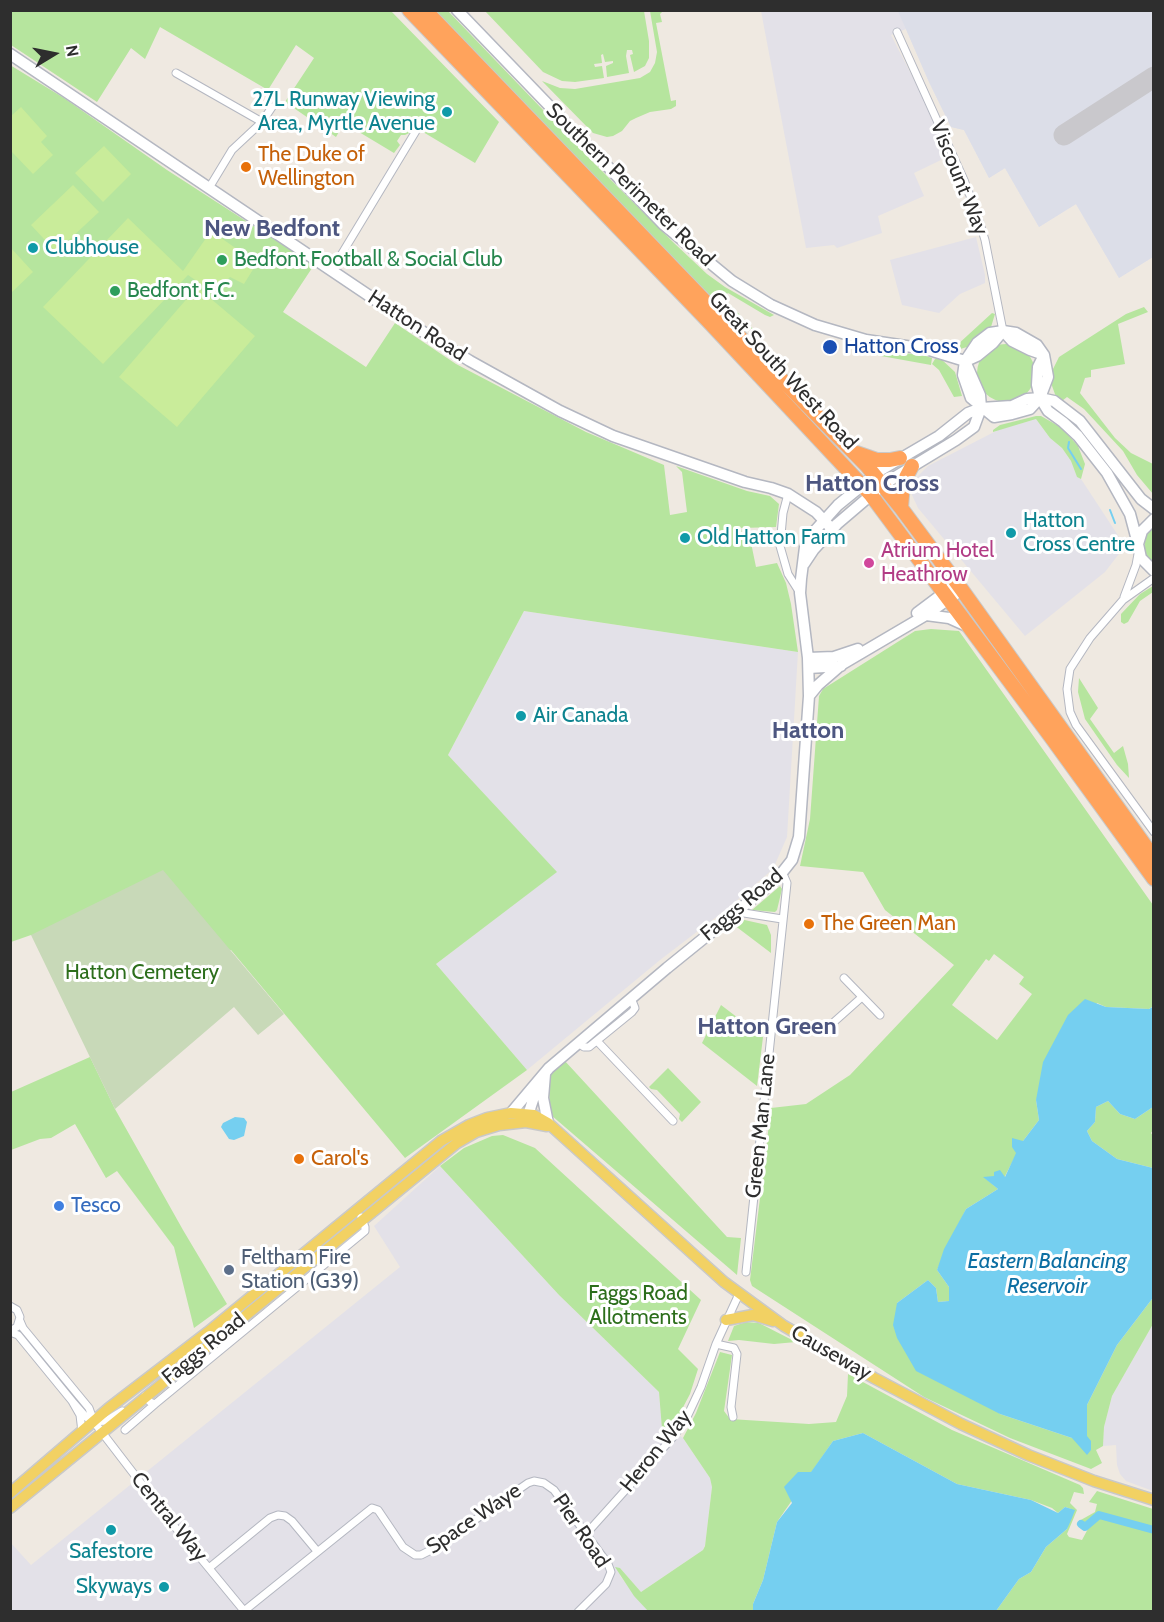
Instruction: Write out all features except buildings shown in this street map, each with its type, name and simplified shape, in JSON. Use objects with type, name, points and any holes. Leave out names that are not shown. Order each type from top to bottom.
[{"type":"highway","name":"Great South West Road","points":[[410,10],[710,323],[865,494],[944,599],[969,627],[1154,879]]},
{"type":"highway","name":"Great South West Road","points":[[425,10],[718,315],[882,478],[901,508],[1154,858]]},
{"type":"highway","points":[[853,450],[871,459],[906,462],[901,508]]},
{"type":"main road","name":"Causeway","points":[[511,1113],[552,1126],[724,1282],[784,1326],[874,1378],[961,1424],[1039,1459],[1154,1500]]},
{"type":"main road","name":"Faggs Road","points":[[10,1508],[90,1443],[109,1408],[208,1332],[421,1157],[455,1132],[487,1118],[511,1113]]},
{"type":"main road","name":"Faggs Road","points":[[10,1493],[82,1432],[96,1429],[142,1399],[465,1137],[489,1127],[527,1118]]},
{"type":"main road","points":[[726,1320],[753,1315],[784,1326]]},
{"type":"main road","points":[[49,1461],[96,1429]]},
{"type":"street","name":"Southern Perimeter Road","points":[[457,10],[656,218],[732,281],[789,314],[833,331],[866,340],[926,349],[965,361]]},
{"type":"street","name":"Viscount Way","points":[[897,32],[977,214],[985,240],[1003,331]]},
{"type":"street","name":"Hatton Road","points":[[10,54],[470,361],[580,421],[613,436],[745,482],[788,494],[816,512],[832,529]]},
{"type":"street","points":[[176,73],[262,122]]},
{"type":"street","points":[[209,188],[232,150],[262,122],[272,107]]},
{"type":"street","points":[[332,270],[416,131]]},
{"type":"street","points":[[802,567],[814,549],[882,478],[906,462],[968,433],[974,427],[981,408],[980,395],[965,361],[977,356],[1003,331],[1016,333],[1029,339],[1044,355],[1038,367],[1037,385],[1040,398],[1048,411],[1078,436],[1107,474],[1130,514],[1145,564],[1154,571]]},
{"type":"street","points":[[981,408],[994,417],[1005,416],[1030,409],[1040,398]]},
{"type":"street","points":[[1040,398],[1054,401],[1080,421],[1141,499],[1154,509]]},
{"type":"street","points":[[788,494],[783,513],[780,546],[788,574],[800,593]]},
{"type":"street","name":"Faggs Road","points":[[511,1113],[543,1075],[578,1042],[783,874],[792,860],[799,837],[809,696],[809,663],[800,593],[805,547],[811,535],[824,520],[865,494]]},
{"type":"street","points":[[1124,600],[1136,566],[1142,531],[1154,519]]},
{"type":"street","points":[[1154,578],[1124,600],[1090,638],[1074,662],[1068,678],[1067,700],[1076,725],[1154,832]]},
{"type":"street","points":[[809,696],[841,665],[926,615],[959,587]]},
{"type":"street","points":[[809,663],[850,653],[944,599]]},
{"type":"street","points":[[926,615],[949,618],[969,627]]},
{"type":"street","points":[[809,663],[841,665]]},
{"type":"street","name":"Green Man Lane","points":[[746,1272],[787,883],[783,874]]},
{"type":"street","points":[[739,910],[744,913],[782,919]]},
{"type":"street","points":[[843,978],[880,1015]]},
{"type":"street","points":[[772,1028],[812,1032],[825,1030],[862,997]]},
{"type":"street","name":"Faggs Road","points":[[597,1041],[632,1012],[634,1008],[631,998]]},
{"type":"street","points":[[578,1042],[586,1047],[597,1041],[673,1121]]},
{"type":"street","points":[[527,1118],[543,1075]]},
{"type":"street","points":[[543,1075],[543,1089],[552,1126]]},
{"type":"street","points":[[125,1430],[365,1231],[363,1220],[355,1210]]},
{"type":"street","name":"Heron Way","points":[[586,1534],[674,1436],[686,1419],[701,1387],[726,1320],[739,1294]]},
{"type":"street","points":[[10,1306],[19,1313],[23,1328],[89,1408],[96,1429]]},
{"type":"street","points":[[10,1331],[15,1329],[20,1321]]},
{"type":"street","points":[[10,1331],[18,1335],[96,1429]]},
{"type":"street","points":[[716,1344],[734,1348],[737,1354],[731,1407],[733,1417]]},
{"type":"street","points":[[142,1399],[155,1404]]},
{"type":"street","points":[[72,1401],[81,1415],[82,1432]]},
{"type":"street","points":[[89,1408],[100,1411],[109,1408]]},
{"type":"street","name":"Central Way","points":[[96,1429],[244,1611]]},
{"type":"street","name":"Pier Road","points":[[538,1481],[554,1490],[608,1564],[611,1572],[606,1584],[578,1611]]},
{"type":"street","name":"Space Waye","points":[[317,1551],[372,1508],[378,1510],[403,1547],[415,1555],[422,1555],[528,1483],[538,1481]]},
{"type":"street","points":[[209,1568],[270,1518],[278,1515],[285,1516],[292,1521],[317,1551],[244,1611]]},
{"type":"shaded area","points":[[761,11],[1153,11],[1153,257],[1119,278],[1076,204],[1039,227],[1005,168],[989,178],[964,130],[951,127],[906,29],[891,35],[949,148],[941,152],[941,160],[914,173],[924,196],[878,216],[882,233],[837,248],[834,245],[806,248]]},
{"type":"shaded area","points":[[898,11],[1153,11],[1153,257],[1119,278],[1076,204],[1039,227],[1005,168],[989,178],[964,130],[951,127]]},
{"type":"shaded area","points":[[976,237],[985,283],[960,294],[939,313],[902,305],[890,260]]},
{"type":"shaded area","name":"Hatton Cross Centre","points":[[1036,419],[1050,438],[1062,448],[1071,461],[1077,477],[1081,479],[1125,546],[1105,572],[1025,636],[918,508],[912,495],[915,479],[928,466],[998,430]]},
{"type":"shaded area","points":[[524,611],[798,652],[787,837],[773,869],[527,1070],[436,964],[556,872],[448,755]]},
{"type":"shaded area","points":[[440,1166],[559,1295],[659,1392],[662,1428],[671,1430],[683,1438],[710,1478],[712,1487],[703,1550],[641,1592],[620,1568],[620,1576],[648,1611],[11,1611],[10,1542],[31,1565],[400,1267],[374,1226]]},
{"type":"shaded area","points":[[1153,1324],[1153,1491],[1126,1481],[1117,1465],[1116,1445],[1103,1446],[1104,1427],[1112,1396]]},
{"type":"green space","points":[[10,11],[391,11],[499,122],[475,163],[418,129],[401,135],[397,141],[400,145],[394,153],[344,123],[336,137],[285,102],[314,58],[296,45],[268,90],[160,27],[145,59],[131,48],[97,102],[11,45]]},
{"type":"green space","points":[[433,11],[448,11],[595,164],[707,274],[774,315],[770,317],[765,315],[728,293],[723,297],[754,330],[733,319]]},
{"type":"green space","points":[[485,11],[644,11],[649,58],[645,66],[634,72],[630,55],[633,54],[632,50],[627,50],[629,73],[607,77],[606,66],[613,61],[605,62],[603,54],[601,55],[602,63],[594,64],[595,67],[602,66],[604,78],[575,82],[562,81],[543,72]]},
{"type":"green space","points":[[650,11],[663,11],[660,14],[662,22],[656,23],[671,101],[676,100],[676,106],[636,118],[613,136],[607,137],[593,133],[542,81],[560,88],[575,89],[640,78],[650,72],[657,52]]},
{"type":"green space","points":[[10,65],[64,98],[167,170],[314,265],[283,312],[366,367],[395,323],[456,364],[586,432],[664,465],[670,515],[687,512],[682,472],[676,466],[747,491],[770,496],[779,504],[776,527],[741,528],[742,539],[750,538],[756,567],[777,563],[786,583],[791,604],[798,652],[524,611],[448,755],[557,872],[436,964],[527,1070],[405,1158],[231,950],[31,935],[11,942]]},
{"type":"green space","points":[[21,107],[47,136],[41,142],[53,155],[33,174],[11,151],[11,116]]},
{"type":"green space","points":[[104,146],[131,174],[103,202],[75,173]]},
{"type":"green space","points":[[73,185],[99,212],[56,252],[31,225]]},
{"type":"green space","name":"Bedfont F.C.","points":[[128,218],[183,271],[211,231],[257,263],[244,284],[230,277],[214,293],[188,275],[103,364],[43,307]]},
{"type":"green space","points":[[11,248],[33,272],[11,293]]},
{"type":"green space","points":[[197,287],[255,336],[177,427],[119,377]]},
{"type":"green space","points":[[1144,307],[1148,312],[1118,324],[1125,364],[1091,370],[1091,377],[1085,378],[1080,393],[1115,438],[1131,453],[1153,464],[1153,494],[1137,475],[1123,451],[1084,409],[1067,397],[1062,401],[1056,397],[1051,383],[1053,369],[1059,357],[1126,314]]},
{"type":"green space","points":[[992,313],[995,314],[991,327],[967,347],[957,350],[956,346]]},
{"type":"green space","points":[[1006,344],[1022,349],[1030,357],[1035,373],[1030,389],[1022,397],[1006,402],[990,397],[982,389],[977,373],[982,357],[990,349]]},
{"type":"green space","points":[[876,349],[926,356],[932,358],[931,365],[870,354]]},
{"type":"green space","points":[[940,358],[955,372],[962,396],[954,397],[939,370],[932,364],[935,359]]},
{"type":"green space","points":[[1041,416],[1062,428],[1078,446],[1085,464],[1081,479],[1077,477],[1071,461],[1062,448],[1050,438],[1036,419],[993,432],[1000,425]]},
{"type":"green space","points":[[1153,524],[1153,563],[1146,555],[1144,547],[1147,532]]},
{"type":"green space","points":[[1153,586],[1153,592],[1140,601],[1128,622],[1124,624],[1121,622],[1121,614],[1140,594]]},
{"type":"green space","points":[[931,629],[959,631],[1153,905],[1153,1006],[1149,1009],[1106,1007],[1097,1003],[1036,1100],[1039,1120],[1023,1141],[1004,1178],[984,1177],[998,1189],[966,1209],[937,1270],[949,1287],[949,1301],[938,1302],[936,1288],[928,1280],[897,1303],[1000,1414],[1072,1438],[1087,1436],[1087,1405],[1117,1345],[1152,1299],[1153,1294],[1153,1324],[1112,1396],[1104,1427],[1103,1446],[1096,1450],[1102,1463],[1091,1469],[1010,1438],[924,1397],[752,1286],[750,1280],[771,1108],[806,1104],[850,1075],[954,965],[885,910],[863,872],[800,866],[810,819],[819,696],[823,689],[915,631]],"holes":[[[994,954],[1024,977],[1019,984],[1032,994],[997,1040],[952,1005],[986,959],[989,961]]]},
{"type":"green space","points":[[1079,678],[1098,708],[1090,719],[1114,753],[1123,746],[1129,778],[1117,765],[1085,719],[1078,692]]},
{"type":"green space","name":"Hatton Cemetery","points":[[163,870],[284,1014],[258,1035],[234,1007],[115,1109],[31,935]]},
{"type":"green space","points":[[780,886],[782,889],[775,912],[752,910]]},
{"type":"green space","points":[[740,919],[767,925],[771,935],[771,953],[734,925]]},
{"type":"green space","points":[[721,1005],[763,1037],[757,1086],[702,1043]]},
{"type":"green space","points":[[90,1057],[115,1109],[227,1304],[194,1328],[174,1247],[117,1171],[106,1178],[75,1124],[51,1138],[40,1139],[11,1150],[11,1092]]},
{"type":"green space","points":[[564,1060],[727,1237],[741,1238],[737,1275],[551,1115],[548,1082],[550,1072]]},
{"type":"green space","points":[[668,1068],[701,1102],[682,1122],[679,1119],[680,1114],[657,1090],[649,1087]]},
{"type":"green space","points":[[1108,1101],[1120,1114],[1135,1119],[1153,1107],[1151,1133],[1153,1136],[1153,1168],[1117,1159],[1092,1141],[1087,1131],[1095,1122],[1096,1107]]},
{"type":"green space","name":"Faggs Road Allotments","points":[[503,1135],[535,1148],[701,1300],[678,1349],[698,1369],[690,1394],[671,1430],[662,1429],[659,1392],[559,1295],[440,1166],[464,1148],[492,1136]]},
{"type":"green space","points":[[746,1322],[759,1323],[796,1342],[774,1344],[728,1341],[734,1326]]},
{"type":"green space","points":[[720,1352],[732,1355],[724,1411],[730,1419],[809,1424],[836,1422],[847,1396],[848,1374],[952,1430],[1080,1485],[1084,1494],[1074,1492],[1070,1503],[1077,1510],[1067,1534],[1069,1537],[1082,1540],[1090,1525],[1100,1517],[1153,1532],[1153,1611],[996,1611],[1019,1579],[1031,1572],[1046,1547],[1067,1529],[1071,1509],[1065,1507],[1058,1513],[1052,1508],[1031,1500],[957,1484],[863,1433],[833,1441],[777,1522],[763,1580],[753,1604],[753,1611],[648,1611],[634,1596],[615,1567],[620,1568],[641,1592],[703,1550],[705,1546],[712,1487],[710,1478],[683,1438],[696,1413]]},
{"type":"green space","points":[[1097,1491],[1153,1509],[1153,1528],[1099,1514],[1085,1525],[1079,1521],[1095,1512],[1097,1504],[1089,1502]]},
{"type":"water","name":"Eastern Balancing Reservoir","points":[[1085,999],[1106,1007],[1149,1009],[1154,1006],[1153,1107],[1135,1119],[1120,1114],[1108,1101],[1096,1107],[1095,1122],[1087,1131],[1092,1141],[1117,1159],[1153,1168],[1154,1294],[1117,1345],[1087,1405],[1087,1436],[1091,1441],[1091,1450],[1087,1455],[1072,1438],[1000,1414],[916,1371],[897,1338],[893,1325],[897,1303],[928,1280],[936,1288],[938,1302],[949,1301],[949,1287],[937,1270],[944,1249],[966,1209],[998,1189],[983,1177],[994,1176],[994,1172],[1000,1170],[1005,1177],[1016,1153],[1012,1147],[1012,1138],[1023,1141],[1039,1120],[1036,1100],[1043,1062],[1068,1015]]},
{"type":"water","points":[[235,1117],[244,1118],[247,1122],[244,1136],[234,1140],[229,1139],[221,1127],[223,1123]]},
{"type":"water","points":[[863,1433],[957,1484],[1031,1500],[1058,1513],[1065,1507],[1075,1510],[1072,1518],[1067,1529],[1046,1547],[1031,1572],[1019,1579],[996,1611],[753,1611],[753,1604],[763,1580],[777,1522],[792,1503],[784,1487],[798,1472],[811,1472],[833,1441]]},
{"type":"waterway","points":[[1069,442],[1068,448],[1081,469]]},
{"type":"waterway","points":[[1110,510],[1115,523]]},
{"type":"waterway","points":[[1081,1524],[1085,1527],[1099,1515],[1154,1530]]},
{"type":"taxiway","points":[[1064,135],[1154,77]]},
{"type":"place","name":"27L Runway Viewing Area, Myrtle Avenue","points":[[447,112]]},
{"type":"place","name":"The Duke of Wellington","points":[[246,167]]},
{"type":"place","name":"Clubhouse","points":[[33,248]]},
{"type":"place","name":"Bedfont Football & Social Club","points":[[222,260]]},
{"type":"place","name":"Bedfont F.C.","points":[[115,291]]},
{"type":"place","name":"Hatton Cross","points":[[830,347]]},
{"type":"place","name":"Hatton Cross Centre","points":[[1011,533]]},
{"type":"place","name":"Old Hatton Farm","points":[[685,538]]},
{"type":"place","name":"Atrium Hotel Heathrow","points":[[869,563]]},
{"type":"place","name":"Air Canada","points":[[521,716]]},
{"type":"place","name":"The Green Man","points":[[809,924]]},
{"type":"place","name":"Carol's","points":[[299,1159]]},
{"type":"place","name":"Tesco","points":[[59,1206]]},
{"type":"place","name":"Feltham Fire Station (G39)","points":[[229,1270]]},
{"type":"place","name":"Safestore","points":[[111,1530]]},
{"type":"place","name":"Skyways","points":[[164,1587]]},
{"type":"district","name":"New Bedfont","points":[[272,229]]},
{"type":"district","name":"Hatton Cross","points":[[872,484]]},
{"type":"district","name":"Hatton","points":[[808,731]]},
{"type":"district","name":"Hatton Green","points":[[767,1027]]}]
